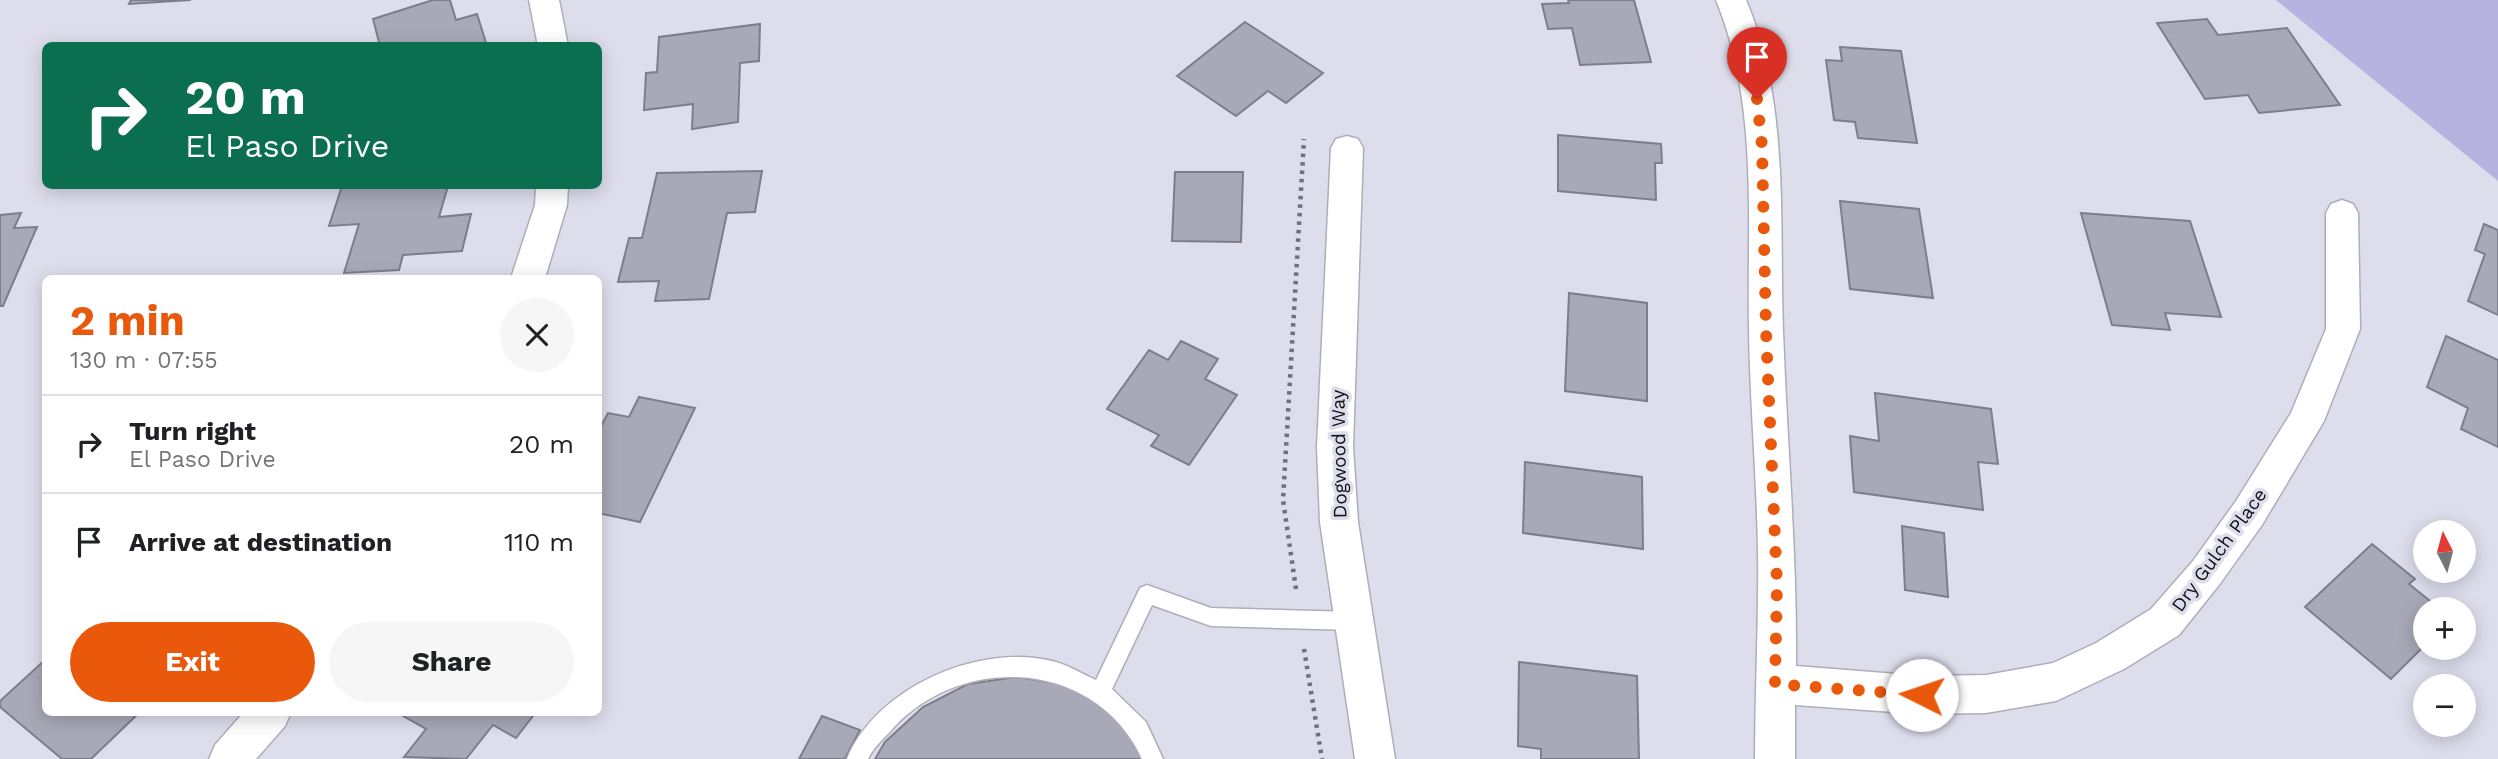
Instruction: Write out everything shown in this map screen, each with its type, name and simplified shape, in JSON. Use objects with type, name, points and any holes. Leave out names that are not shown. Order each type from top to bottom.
[{"type":"street","points":[[544,0],[552,42]]},
{"type":"street","points":[[1731,0],[1739,14],[1755,75],[1762,146],[1766,331],[1777,584],[1775,759]]},
{"type":"street","name":"Dogwood Way","points":[[1347,148],[1335,447],[1339,523],[1375,759]]},
{"type":"street","points":[[529,275],[551,205],[552,189]]},
{"type":"street","name":"Dry Gulch Place","points":[[1775,684],[1922,695],[1986,694],[2056,682],[2110,656],[2165,622],[2220,553],[2306,421],[2343,329],[2342,213]]},
{"type":"street","points":[[229,759],[267,716]]},
{"type":"lane","points":[[1101,692],[1147,594],[1211,617],[1354,621]]},
{"type":"lane","points":[[857,759],[864,745],[901,706],[947,679],[996,667],[1051,670],[1101,692],[1139,729],[1153,759]]},
{"type":"shaded area","points":[[2276,0],[2498,0],[2498,181]]},
{"type":"building","points":[[131,0],[191,0],[129,4]]},
{"type":"building","points":[[433,0],[450,0],[456,20],[477,14],[486,42],[379,42],[373,19]]},
{"type":"building","points":[[1568,0],[1634,0],[1651,62],[1580,65],[1572,28],[1548,29],[1542,4],[1569,3]]},
{"type":"building","points":[[2207,19],[2218,35],[2287,28],[2340,105],[2259,113],[2248,95],[2205,99],[2157,23]]},
{"type":"building","points":[[1245,22],[1323,73],[1286,103],[1268,91],[1236,116],[1177,76]]},
{"type":"building","points":[[760,24],[759,61],[740,63],[738,122],[692,129],[693,104],[644,110],[646,73],[657,72],[659,37]]},
{"type":"building","points":[[1840,47],[1901,51],[1917,143],[1858,138],[1855,122],[1834,120],[1826,60],[1842,61]]},
{"type":"building","points":[[1558,135],[1661,144],[1662,163],[1655,163],[1656,200],[1558,191]]},
{"type":"building","points":[[762,171],[755,212],[727,213],[709,299],[655,301],[659,281],[618,282],[629,238],[642,238],[657,173]]},
{"type":"building","points":[[1175,172],[1243,172],[1241,242],[1172,241]]},
{"type":"building","points":[[341,189],[447,189],[439,217],[471,214],[462,251],[403,255],[399,270],[344,273],[359,224],[329,226]]},
{"type":"building","points":[[1840,201],[1919,209],[1933,298],[1850,289]]},
{"type":"building","points":[[21,213],[14,228],[37,227],[3,306],[0,306],[0,215]]},
{"type":"building","points":[[2081,213],[2190,221],[2221,317],[2165,313],[2170,330],[2112,325]]},
{"type":"building","points":[[2484,224],[2498,230],[2498,315],[2468,301],[2485,254],[2475,250]]},
{"type":"building","points":[[1569,293],[1647,303],[1647,401],[1565,391]]},
{"type":"building","points":[[2446,336],[2498,360],[2498,447],[2461,429],[2468,408],[2427,387]]},
{"type":"building","points":[[1181,341],[1218,359],[1205,379],[1237,395],[1189,465],[1151,446],[1159,435],[1107,409],[1149,350],[1168,360]]},
{"type":"building","points":[[1875,393],[1991,409],[1998,464],[1978,462],[1983,510],[1854,492],[1850,436],[1879,441]]},
{"type":"building","points":[[639,397],[695,408],[640,522],[602,514],[602,424],[608,413],[629,417]]},
{"type":"building","points":[[1525,462],[1642,477],[1643,549],[1523,533]]},
{"type":"building","points":[[1902,526],[1944,533],[1948,597],[1905,590]]},
{"type":"building","points":[[2372,544],[2413,577],[2409,584],[2425,597],[2413,597],[2413,657],[2391,679],[2305,607]]},
{"type":"building","points":[[1519,662],[1637,676],[1639,759],[1541,759],[1541,749],[1518,746]]},
{"type":"building","points":[[42,663],[42,716],[136,716],[91,759],[62,759],[0,707],[0,701]]},
{"type":"building","points":[[1016,677],[1063,684],[1104,706],[1136,741],[1143,759],[875,759],[885,742],[923,707],[968,684]]},
{"type":"building","points":[[403,716],[533,716],[516,738],[493,725],[466,759],[404,757],[426,729]]},
{"type":"building","points":[[822,716],[860,730],[845,759],[799,759]]},
{"type":"route","points":[[1757,99],[1762,146],[1766,331],[1777,584],[1775,684],[1922,695]]}]
